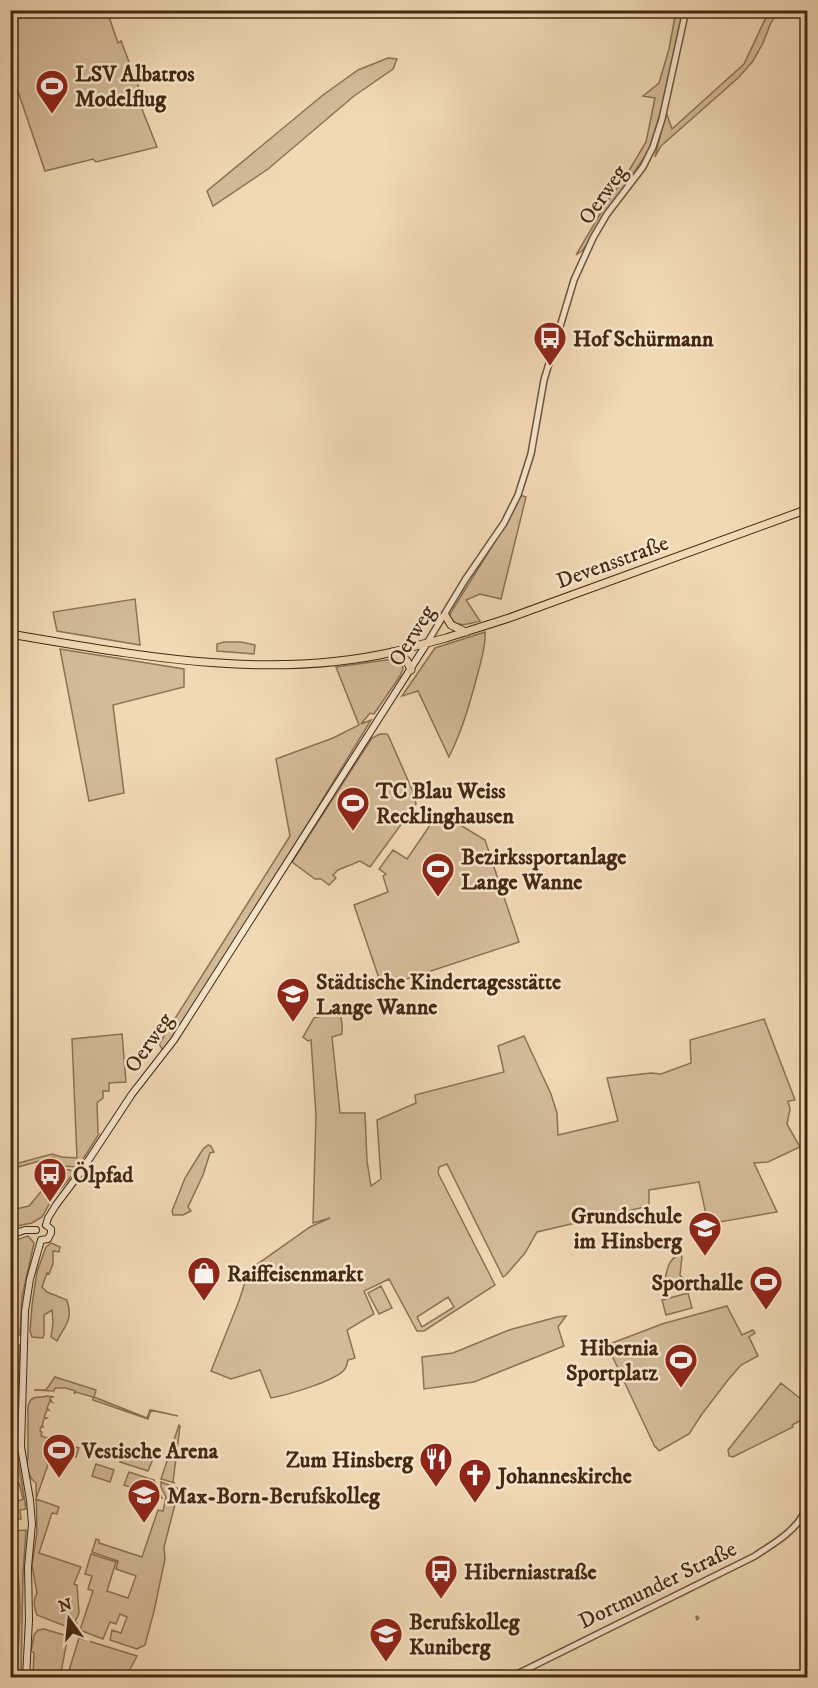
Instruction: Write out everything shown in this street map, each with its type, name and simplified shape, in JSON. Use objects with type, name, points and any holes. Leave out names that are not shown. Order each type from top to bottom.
[{"type":"main road","name":"Devensstraße","points":[[10,634],[158,658],[234,665],[325,662],[393,652],[525,613],[807,509]]},
{"type":"main road","points":[[445,615],[451,626],[466,632]]},
{"type":"main road","name":"Oerweg","points":[[46,1225],[56,1205],[132,1094],[174,1040],[427,643]]},
{"type":"main road","points":[[393,652],[407,661],[411,670]]},
{"type":"main road","points":[[10,1235],[26,1230],[36,1230],[46,1225],[51,1229],[51,1233],[48,1239],[42,1239],[37,1236],[36,1230]]},
{"type":"main road","points":[[26,1677],[28,1567],[32,1524],[22,1459],[21,1434],[27,1295],[42,1239]]},
{"type":"main road","name":"Dortmunder Straße","points":[[805,1516],[807,1505]]},
{"type":"street","name":"Oerweg","points":[[427,643],[465,580],[504,523],[518,495],[531,454],[548,366],[574,280],[607,214],[643,166],[653,147],[662,119],[686,10]]},
{"type":"street","name":"Dortmunder Straße","points":[[509,1677],[755,1556],[805,1516]]},
{"type":"shaded area","points":[[34,11],[107,11],[118,43],[121,41],[144,101],[140,104],[157,147],[96,162],[93,159],[45,171],[11,71],[11,23]]},
{"type":"shaded area","points":[[676,11],[683,11],[663,104],[649,150],[583,250],[576,255],[646,142],[655,98],[643,96],[659,83],[669,49]]},
{"type":"shaded area","points":[[769,11],[777,11],[753,61],[738,78],[661,146],[655,157],[666,112],[672,129],[744,64]]},
{"type":"shaded area","points":[[388,58],[397,59],[393,69],[354,96],[268,169],[213,206],[207,191],[323,95],[358,70]]},
{"type":"shaded area","points":[[520,495],[526,497],[501,599],[480,594],[466,600],[480,621],[463,625],[456,623],[449,617],[453,609],[498,537]]},
{"type":"shaded area","points":[[135,599],[140,645],[57,631],[53,612]]},
{"type":"shaded area","points":[[485,632],[484,650],[473,691],[463,725],[449,757],[418,691],[402,696],[435,648]]},
{"type":"shaded area","points":[[224,642],[255,645],[254,654],[217,651],[217,644]]},
{"type":"shaded area","points":[[60,649],[184,669],[184,687],[113,705],[124,793],[89,801]]},
{"type":"shaded area","points":[[398,660],[402,663],[403,669],[400,676],[374,714],[370,713],[361,724],[371,720],[263,897],[164,1052],[159,1044],[290,836],[276,759],[333,738],[359,725],[336,667]]},
{"type":"shaded area","name":"TC Blau Weiss Recklinghausen","points":[[380,734],[387,734],[389,737],[414,794],[416,804],[370,867],[360,861],[338,870],[333,875],[336,878],[329,885],[321,879],[315,879],[292,862],[372,738]]},
{"type":"shaded area","name":"Bezirkssportanlage Lange Wanne","points":[[439,812],[485,840],[519,942],[382,987],[354,905],[388,892],[383,876],[386,874],[379,869],[393,850],[407,859]]},
{"type":"shaded area","points":[[340,1012],[342,1034],[332,1037],[340,1113],[365,1113],[367,1161],[371,1186],[381,1179],[377,1120],[416,1103],[415,1095],[504,1072],[498,1046],[524,1036],[551,1094],[557,1113],[558,1135],[618,1121],[607,1078],[661,1074],[691,1063],[690,1040],[764,1019],[795,1100],[788,1101],[790,1109],[787,1124],[800,1147],[768,1162],[754,1163],[777,1212],[708,1224],[699,1182],[649,1190],[649,1206],[537,1232],[525,1253],[503,1277],[447,1164],[439,1167],[438,1173],[495,1285],[424,1331],[417,1331],[389,1279],[364,1291],[374,1314],[347,1330],[355,1358],[348,1360],[347,1366],[340,1374],[322,1383],[271,1398],[260,1370],[231,1379],[211,1371],[249,1270],[310,1227],[330,1218],[313,1223],[316,1115],[311,1040],[308,1041],[303,1037],[314,1018]],"holes":[[[448,1297],[454,1307],[422,1327],[417,1317]]]},
{"type":"shaded area","points":[[122,1034],[126,1082],[109,1083],[109,1091],[103,1091],[103,1098],[97,1103],[99,1134],[78,1167],[61,1166],[54,1157],[11,1169],[11,1165],[52,1154],[77,1158],[72,1039]]},
{"type":"shaded area","points":[[208,1145],[214,1152],[210,1153],[203,1175],[188,1207],[191,1211],[183,1215],[173,1215],[172,1211],[185,1178],[203,1149]]},
{"type":"shaded area","points":[[60,1169],[74,1173],[52,1199],[42,1217],[32,1223],[11,1227],[11,1210],[29,1206]]},
{"type":"shaded area","points":[[28,1236],[34,1243],[22,1297],[20,1335],[16,1336],[16,1345],[20,1345],[17,1453],[26,1509],[20,1510],[21,1519],[17,1519],[16,1502],[23,1499],[19,1483],[12,1484],[13,1354],[10,1242]]},
{"type":"shaded area","points":[[51,1243],[60,1247],[59,1252],[53,1251],[53,1264],[42,1287],[47,1292],[67,1300],[69,1312],[68,1322],[57,1341],[51,1337],[52,1310],[44,1315],[43,1338],[32,1337],[30,1331],[37,1272],[46,1247]]},
{"type":"shaded area","points":[[680,1254],[682,1257],[680,1275],[685,1285],[677,1288],[665,1280],[669,1264]]},
{"type":"shaded area","points":[[381,1286],[392,1308],[379,1314],[368,1293]]},
{"type":"shaded area","points":[[688,1293],[692,1308],[666,1315],[662,1300]]},
{"type":"shaded area","name":"Hibernia Sportplatz","points":[[727,1306],[742,1335],[753,1330],[755,1333],[749,1337],[758,1356],[741,1365],[689,1434],[659,1451],[655,1447],[607,1345],[662,1324]]},
{"type":"shaded area","points":[[566,1316],[558,1327],[564,1346],[474,1382],[424,1389],[422,1357],[453,1353],[509,1330]]},
{"type":"shaded area","points":[[55,1377],[96,1390],[94,1397],[147,1418],[151,1410],[148,1419],[93,1400],[93,1397],[76,1392],[74,1394],[75,1391],[66,1388],[55,1388],[54,1391],[34,1390],[46,1390]]},
{"type":"shaded area","points":[[781,1383],[807,1404],[807,1417],[792,1425],[793,1427],[733,1457],[729,1456],[728,1450]]},
{"type":"shaded area","points":[[54,1397],[50,1399],[52,1402],[50,1401],[47,1408],[49,1410],[44,1417],[47,1418],[44,1419],[42,1426],[44,1427],[41,1427],[41,1436],[79,1448],[76,1457],[53,1450],[36,1498],[36,1483],[27,1468],[28,1406],[34,1398]]},
{"type":"shaded area","points":[[179,1425],[173,1482],[175,1483],[161,1479]]},
{"type":"shaded area","points":[[124,1449],[153,1459],[148,1471],[120,1462]]},
{"type":"shaded area","points":[[96,1464],[114,1470],[110,1482],[92,1476]]},
{"type":"shaded area","points":[[129,1472],[154,1480],[162,1498],[124,1485]]},
{"type":"shaded area","points":[[161,1482],[179,1489],[164,1547],[165,1559],[145,1645],[137,1649],[110,1640],[112,1630],[121,1633],[127,1617],[120,1614],[116,1624],[110,1622],[103,1639],[80,1630],[93,1591],[88,1589],[92,1576],[85,1574],[91,1554],[116,1562],[107,1591],[128,1598],[136,1576],[116,1569],[118,1561],[92,1552],[96,1539],[99,1543],[142,1557],[158,1510],[163,1511],[166,1497]]},
{"type":"shaded area","points":[[36,1499],[59,1507],[57,1514],[52,1513],[39,1553],[81,1567],[74,1584],[77,1585],[79,1613],[75,1622],[77,1623],[75,1630],[37,1615],[36,1612],[34,1601],[37,1593],[32,1565],[37,1532]]},
{"type":"shaded area","points":[[26,1530],[21,1677],[17,1677],[20,1611],[12,1531]]},
{"type":"shaded area","points":[[44,1629],[68,1636],[60,1677],[33,1677],[34,1653],[31,1651],[34,1635],[38,1630]]},
{"type":"shaded area","points":[[79,1638],[137,1656],[126,1677],[67,1677]]},
{"type":"waterway","points":[[697,1616],[699,1618],[697,1620],[696,1617],[697,1616]]},
{"type":"railway","points":[[10,1541],[15,1599],[13,1678]]},
{"type":"place","name":"LSV Albatros Modelflug","points":[[52,115]]},
{"type":"place","name":"Hof Schürmann","points":[[550,367]]},
{"type":"place","name":"TC Blau Weiss Recklinghausen","points":[[353,832]]},
{"type":"place","name":"Bezirkssportanlage Lange Wanne","points":[[438,898]]},
{"type":"place","name":"Städtische Kindertagesstätte Lange Wanne","points":[[293,1023]]},
{"type":"place","name":"Ölpfad","points":[[50,1203]]},
{"type":"place","name":"Grundschule im Hinsberg","points":[[705,1257]]},
{"type":"place","name":"Raiffeisenmarkt","points":[[204,1302]]},
{"type":"place","name":"Sporthalle","points":[[766,1311]]},
{"type":"place","name":"Hibernia Sportplatz","points":[[681,1389]]},
{"type":"place","name":"Vestische Arena","points":[[59,1479]]},
{"type":"place","name":"Zum Hinsberg","points":[[436,1488]]},
{"type":"place","name":"Johanneskirche","points":[[475,1504]]},
{"type":"place","name":"Max-Born-Berufskolleg","points":[[144,1524]]},
{"type":"place","name":"Hiberniastraße","points":[[441,1600]]},
{"type":"place","name":"Berufskolleg Kuniberg","points":[[386,1663]]}]
